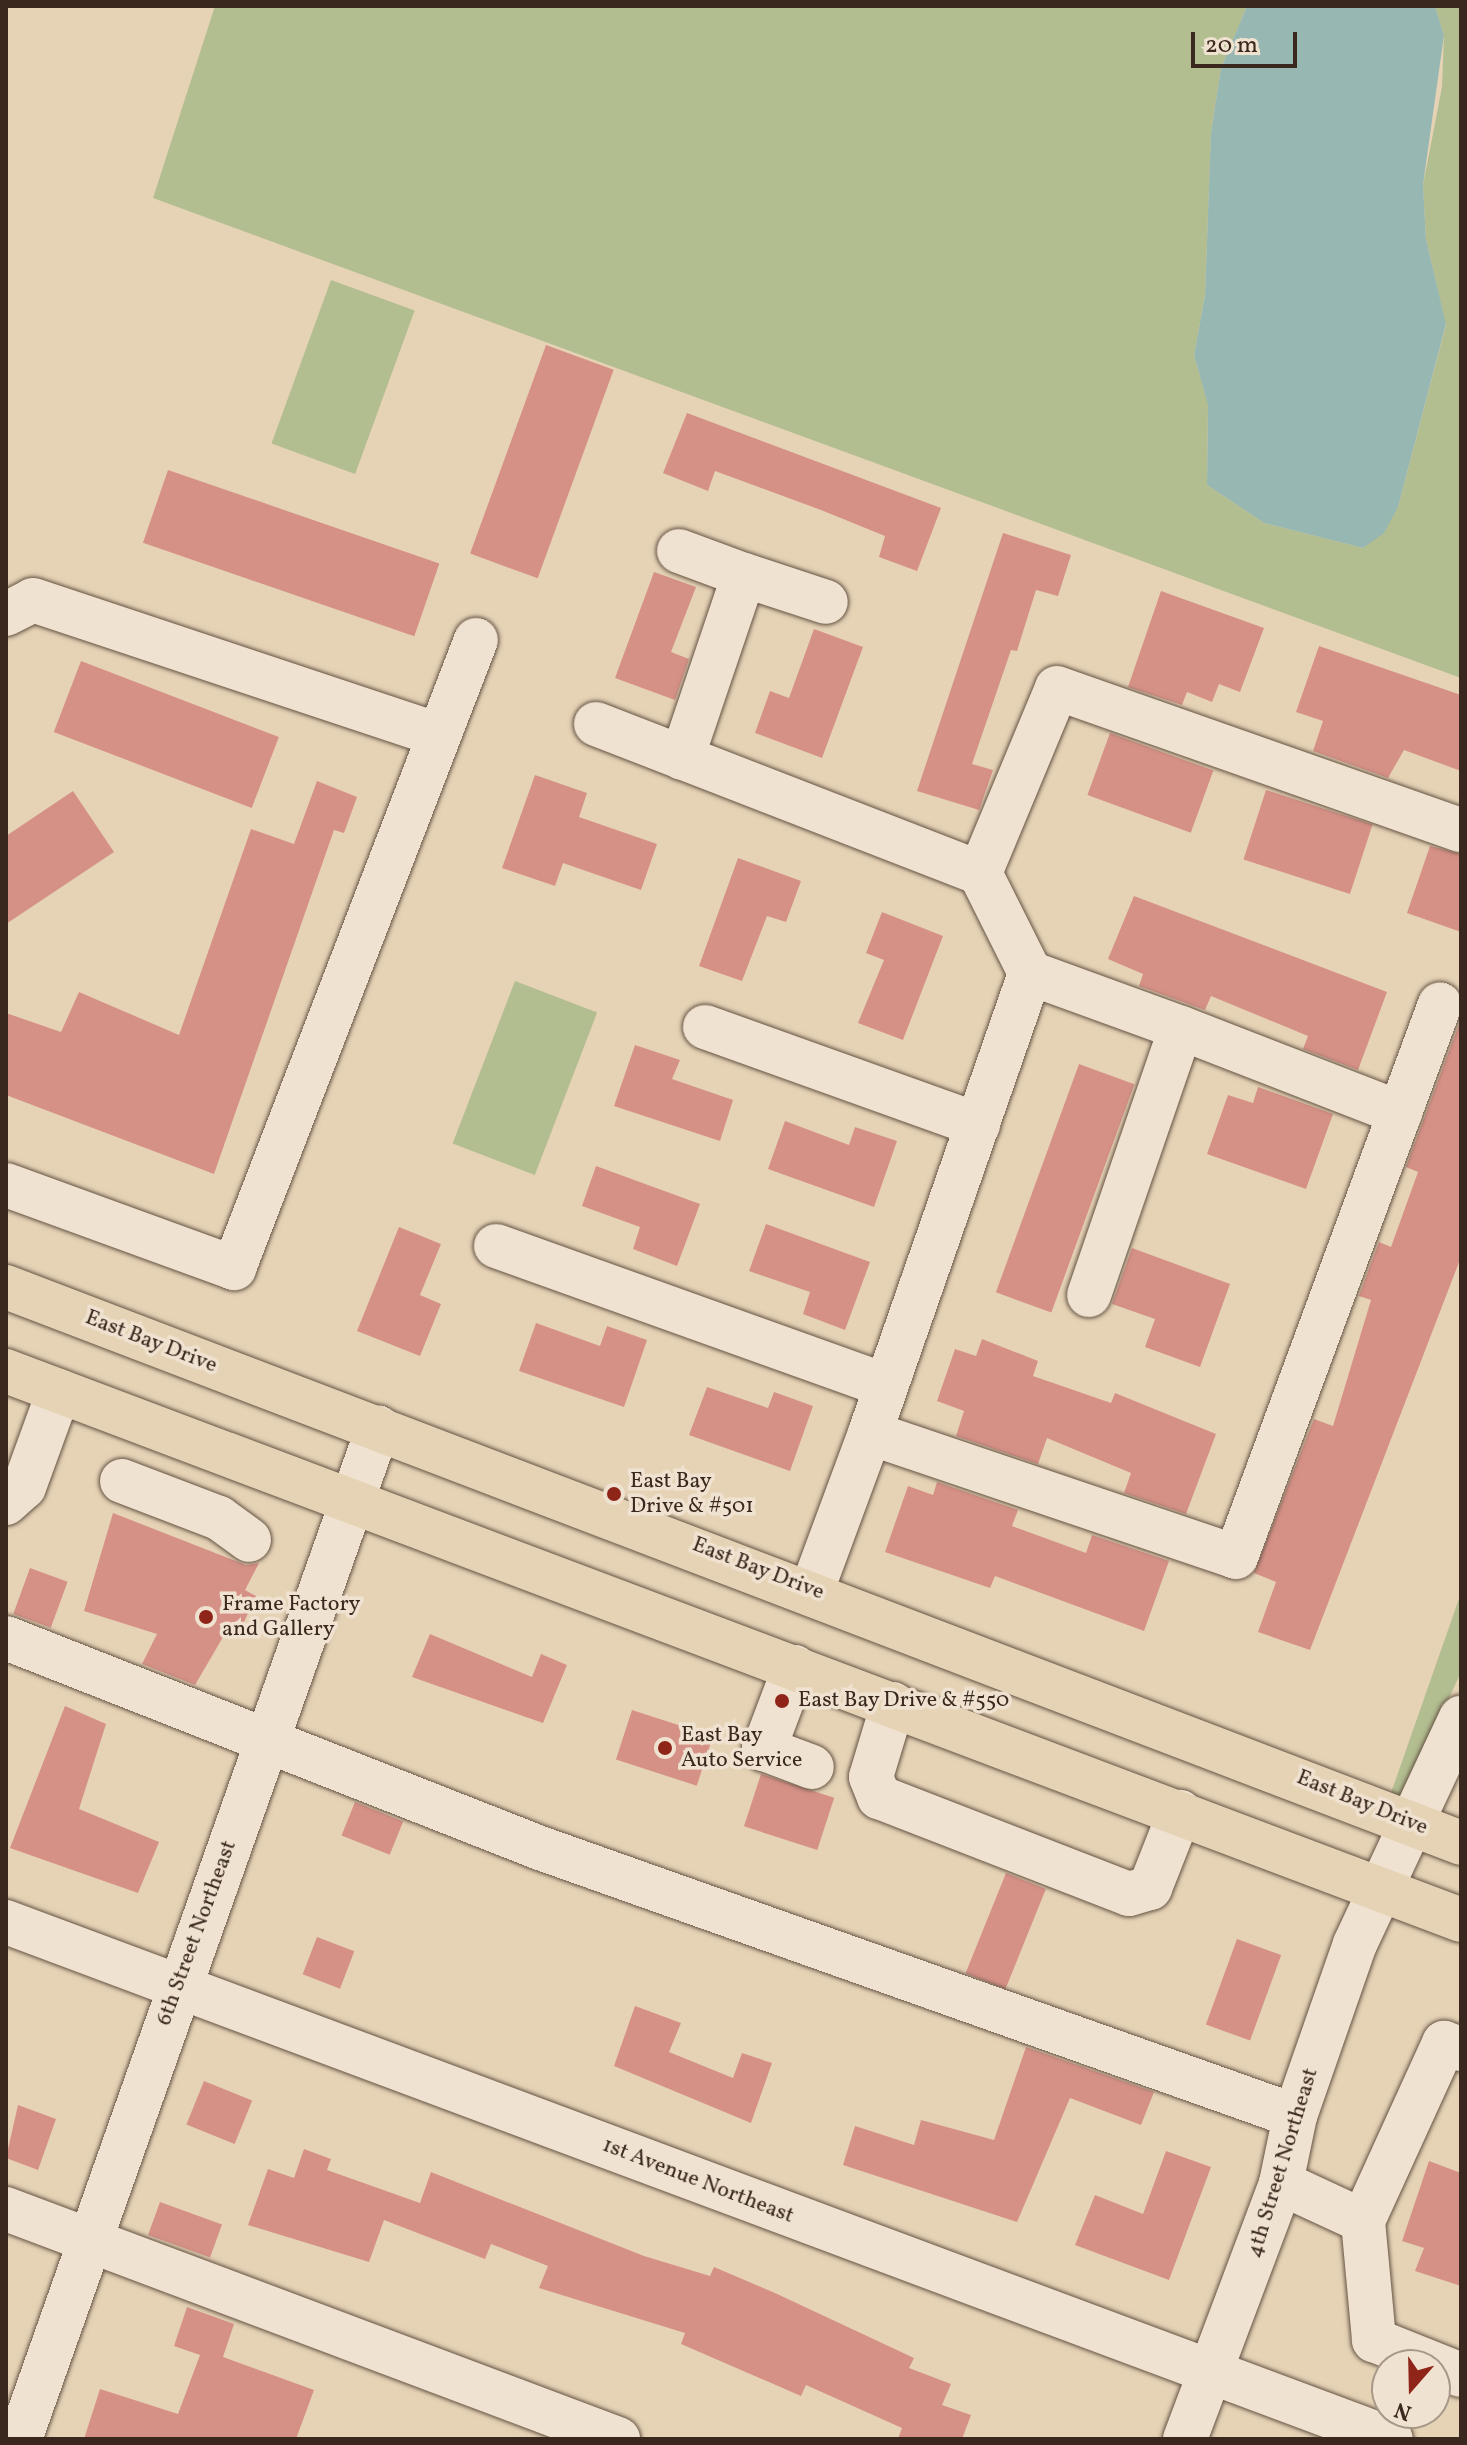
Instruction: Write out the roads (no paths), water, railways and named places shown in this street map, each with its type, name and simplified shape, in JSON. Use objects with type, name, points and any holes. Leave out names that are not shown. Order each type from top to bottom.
[{"type":"main road","name":"East Bay Drive","points":[[6,1287],[812,1590],[1461,1843]]},
{"type":"main road","points":[[6,1371],[1461,1920]]},
{"type":"street","points":[[679,551],[826,602]]},
{"type":"street","points":[[682,758],[744,575]]},
{"type":"street","points":[[6,614],[33,600],[439,735]]},
{"type":"street","points":[[6,1185],[234,1268],[476,640]]},
{"type":"street","points":[[980,873],[1057,688],[1461,830]]},
{"type":"street","points":[[596,724],[980,873],[1030,973],[1400,1113]]},
{"type":"street","points":[[812,1590],[1030,973]]},
{"type":"street","points":[[870,1433],[1236,1557],[1440,1004]]},
{"type":"street","points":[[705,1027],[978,1125]]},
{"type":"street","points":[[1089,1295],[1181,1028]]},
{"type":"street","points":[[496,1246],[886,1386]]},
{"type":"street","points":[[6,1503],[24,1487],[59,1391]]},
{"type":"street","name":"6th Street Northeast","points":[[20,2439],[178,1985],[378,1428]]},
{"type":"street","points":[[175,1435],[139,1487],[234,1529],[244,1462]]},
{"type":"street","points":[[6,1638],[267,1738],[540,1848],[1295,2116]]},
{"type":"street","points":[[795,1667],[764,1749],[812,1767]]},
{"type":"street","points":[[893,1704],[871,1777],[879,1797],[1129,1894],[1150,1888],[1180,1812]]},
{"type":"street","name":"4th Street Northeast","points":[[1185,2439],[1213,2374],[1281,2183],[1295,2116],[1380,1887],[1461,1718]]},
{"type":"street","name":"1st Avenue Northeast","points":[[6,1922],[1391,2439]]},
{"type":"street","points":[[1461,2049],[1444,2043],[1363,2221],[1374,2340],[1461,2375]]},
{"type":"street","points":[[1281,2183],[1363,2221]]},
{"type":"street","points":[[6,2209],[618,2439]]},
{"type":"water","points":[[1247,6],[1435,6],[1444,35],[1423,185],[1426,239],[1446,324],[1398,507],[1384,533],[1363,548],[1264,523],[1207,485],[1208,405],[1194,355],[1205,295],[1211,132],[1221,68]]},
{"type":"place","name":"East Bay Drive & #501","points":[[614,1494]]},
{"type":"place","name":"Frame Factory and Gallery","points":[[206,1617]]},
{"type":"place","name":"East Bay Drive & #550","points":[[782,1701]]},
{"type":"place","name":"East Bay Auto Service","points":[[665,1748]]}]
